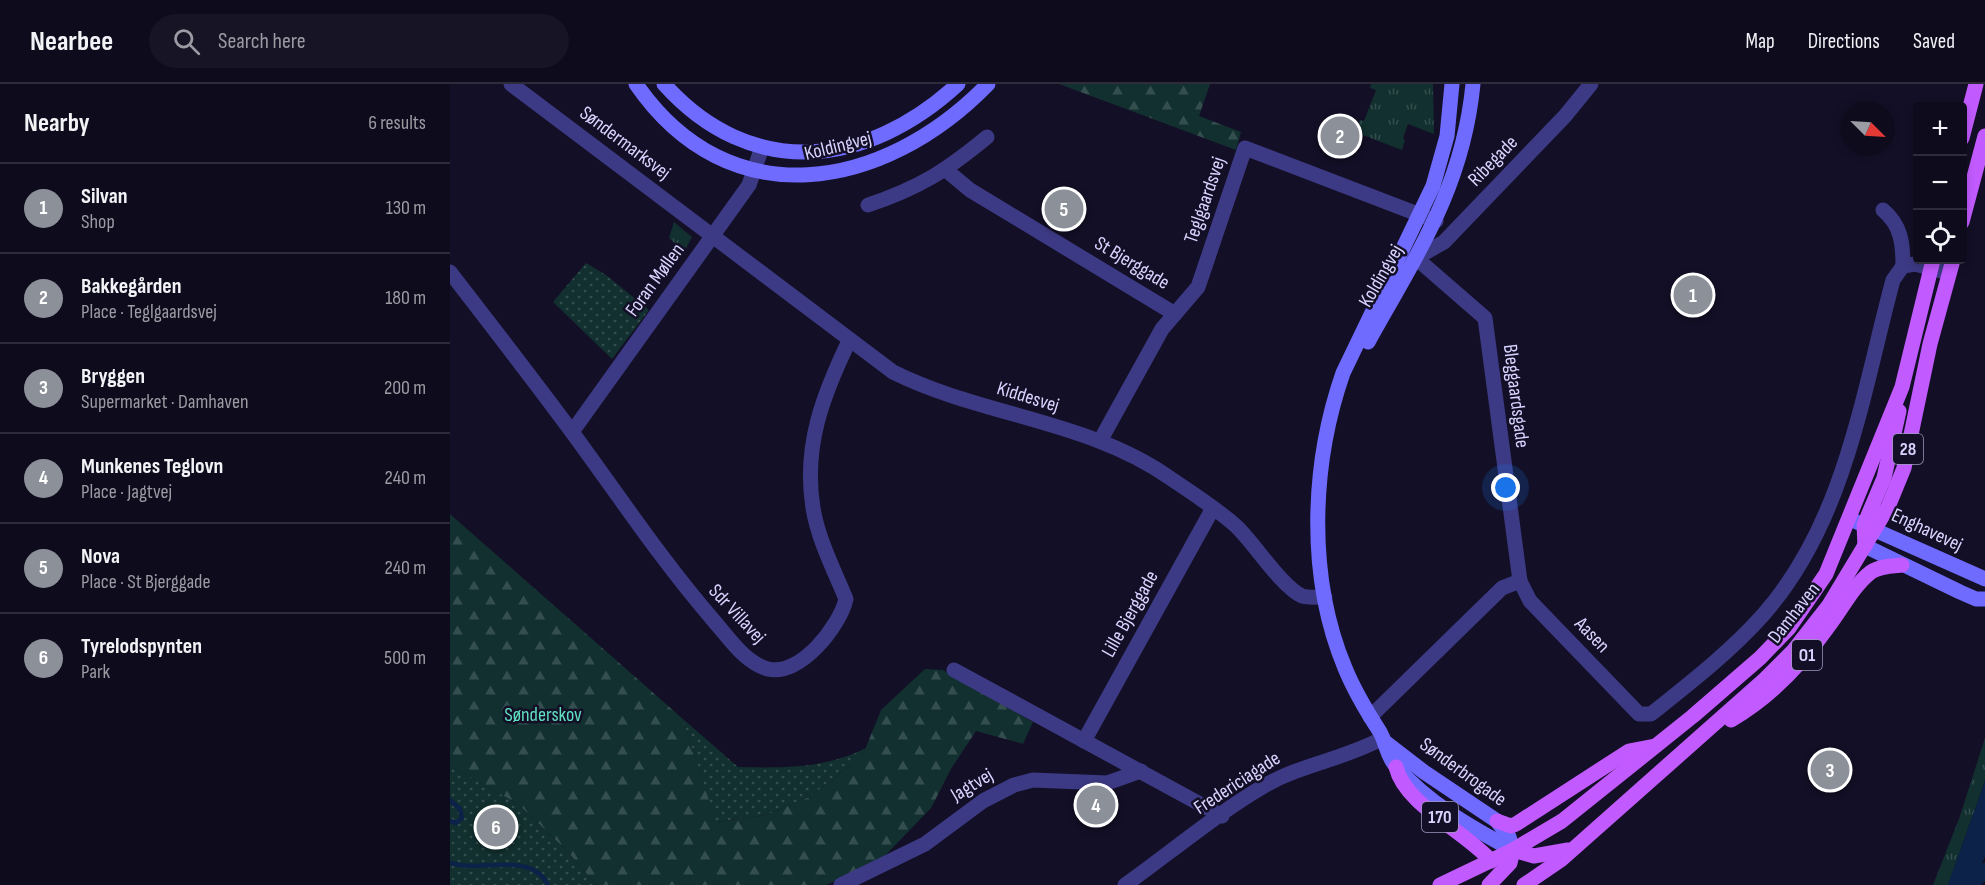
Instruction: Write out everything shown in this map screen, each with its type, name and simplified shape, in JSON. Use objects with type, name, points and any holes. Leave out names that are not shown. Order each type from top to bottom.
[{"type":"main road","name":"Koldingvej","points":[[636,84],[669,124],[687,140],[706,152],[755,171],[780,176],[804,177],[866,163],[922,137],[988,84]]},
{"type":"main road","name":"Koldingvej","points":[[664,84],[683,105],[707,124],[734,138],[783,152],[824,151],[875,137],[914,117],[958,84]]},
{"type":"main road","name":"Koldingvej","points":[[1370,717],[1345,669],[1325,597],[1319,538],[1320,460],[1343,373],[1420,213],[1442,161],[1452,84]]},
{"type":"main road","name":"Koldingvej","points":[[1321,487],[1342,405],[1355,370],[1436,221],[1460,159],[1473,84]]},
{"type":"main road","points":[[1967,119],[1976,84]]},
{"type":"main road","points":[[1965,210],[1985,136]]},
{"type":"main road","name":"Damhaven","points":[[1525,884],[1575,848],[1700,738],[1793,651],[1829,605],[1865,546],[1863,524],[1902,387],[1932,264]]},
{"type":"main road","name":"Damhaven","points":[[1513,850],[1562,821],[1658,745],[1760,658],[1789,628],[1863,524],[1888,507],[1904,468],[1951,266]]},
{"type":"main road","name":"Enghavevej","points":[[1863,524],[1985,579]]},
{"type":"main road","points":[[1865,546],[1968,596],[1985,599]]},
{"type":"main road","name":"O1","points":[[1700,738],[1750,708],[1778,685],[1805,658],[1857,586],[1870,573],[1885,567],[1902,565]]},
{"type":"main road","name":"Sønderbrogade","points":[[1370,717],[1384,740],[1396,767],[1431,799],[1466,824],[1513,850]]},
{"type":"main road","name":"Sønderbrogade","points":[[1384,740],[1497,821],[1504,829],[1513,850]]},
{"type":"main road","points":[[1497,821],[1516,824],[1629,751],[1658,745]]},
{"type":"main road","name":"170","points":[[1396,767],[1399,778],[1417,800],[1473,842],[1491,861]]},
{"type":"main road","points":[[1489,885],[1510,863],[1513,850],[1534,856],[1575,848]]},
{"type":"main road","name":"28","points":[[1440,885],[1513,850]]},
{"type":"street","name":"Søndermarksvej","points":[[511,84],[644,183],[712,238]]},
{"type":"street","name":"Ribegade","points":[[1416,258],[1443,242],[1565,116],[1591,84]]},
{"type":"street","points":[[868,205],[907,192],[946,170],[987,137]]},
{"type":"street","name":"Foran Møllen","points":[[572,432],[749,185],[762,147]]},
{"type":"street","name":"Teglgaardsvej","points":[[1100,441],[1162,329],[1198,286],[1245,148],[1436,221]]},
{"type":"street","name":"St Bjerggade","points":[[946,170],[970,190],[1175,314]]},
{"type":"street","points":[[1883,210],[1892,217],[1902,238],[1903,266]]},
{"type":"street","name":"Kiddesvej","points":[[712,238],[893,372],[910,381],[1100,441],[1165,474],[1236,527],[1292,588],[1304,597],[1325,597]]},
{"type":"street","name":"Bleggaardsgade","points":[[1416,258],[1485,318],[1520,581]]},
{"type":"street","name":"Damhaven","points":[[1639,714],[1652,714],[1734,646],[1765,613],[1818,534],[1838,486],[1852,440],[1893,280],[1903,266],[1915,264]]},
{"type":"street","name":"Damhaven","points":[[1932,264],[1951,266]]},
{"type":"street","name":"Sdr Villavej","points":[[450,272],[572,432],[674,575],[746,657],[769,669],[783,669],[800,664],[839,622],[846,599],[813,509],[810,469],[814,431],[825,389],[849,340]]},
{"type":"street","name":"Lille Bjerggade","points":[[1084,741],[1213,508]]},
{"type":"street","points":[[1370,717],[1502,588],[1520,581]]},
{"type":"street","name":"Aasen","points":[[1520,581],[1530,601],[1639,714]]},
{"type":"street","points":[[954,670],[1221,816]]},
{"type":"street","name":"Fredericiagade","points":[[1125,885],[1263,786],[1300,767],[1365,748],[1384,740]]},
{"type":"street","name":"Jagtvej","points":[[841,885],[903,857],[925,844],[982,801],[1014,785],[1033,780],[1107,783],[1141,771]]},
{"type":"green space","points":[[1059,84],[1210,84],[1199,116],[1241,132],[1236,150]]},
{"type":"green space","points":[[1371,84],[1433,84],[1434,134],[1408,124],[1402,150],[1355,132],[1360,120],[1364,121],[1376,90],[1370,88]]},
{"type":"green space","points":[[674,222],[692,237],[684,252],[669,238]]},
{"type":"green space","points":[[586,263],[606,275],[649,310],[612,359],[553,302]]},
{"type":"green space","name":"Sønderskov","points":[[450,514],[683,719],[717,822],[766,815],[809,797],[862,757],[881,710],[925,669],[943,670],[1033,722],[1023,744],[976,731],[951,769],[931,808],[878,863],[826,885],[596,885],[567,851],[518,804],[450,766]]},
{"type":"green space","points":[[683,719],[738,767],[787,767],[819,764],[866,748],[862,757],[809,797],[766,815],[716,822]]},
{"type":"green space","points":[[1985,738],[1985,781],[1948,885],[1933,885],[1959,819]]},
{"type":"green space","points":[[450,766],[518,804],[567,851],[596,885],[450,885]]},
{"type":"water","points":[[1985,781],[1985,857],[1982,863],[1985,863],[1985,881],[1981,885],[1948,885]]},
{"type":"waterway","points":[[450,800],[460,809],[462,818],[456,823],[450,821]]},
{"type":"waterway","points":[[450,863],[475,866],[517,865],[530,868],[540,874],[548,885]]},
{"type":"place","name":"Bakkegården","points":[[1340,136]]},
{"type":"place","name":"Nova","points":[[1064,209]]},
{"type":"place","name":"Silvan","points":[[1693,295]]},
{"type":"place","name":"Bryggen","points":[[1830,770]]},
{"type":"place","name":"Munkenes Teglovn","points":[[1096,805]]},
{"type":"place","name":"Tyrelodspynten","points":[[496,827]]}]
